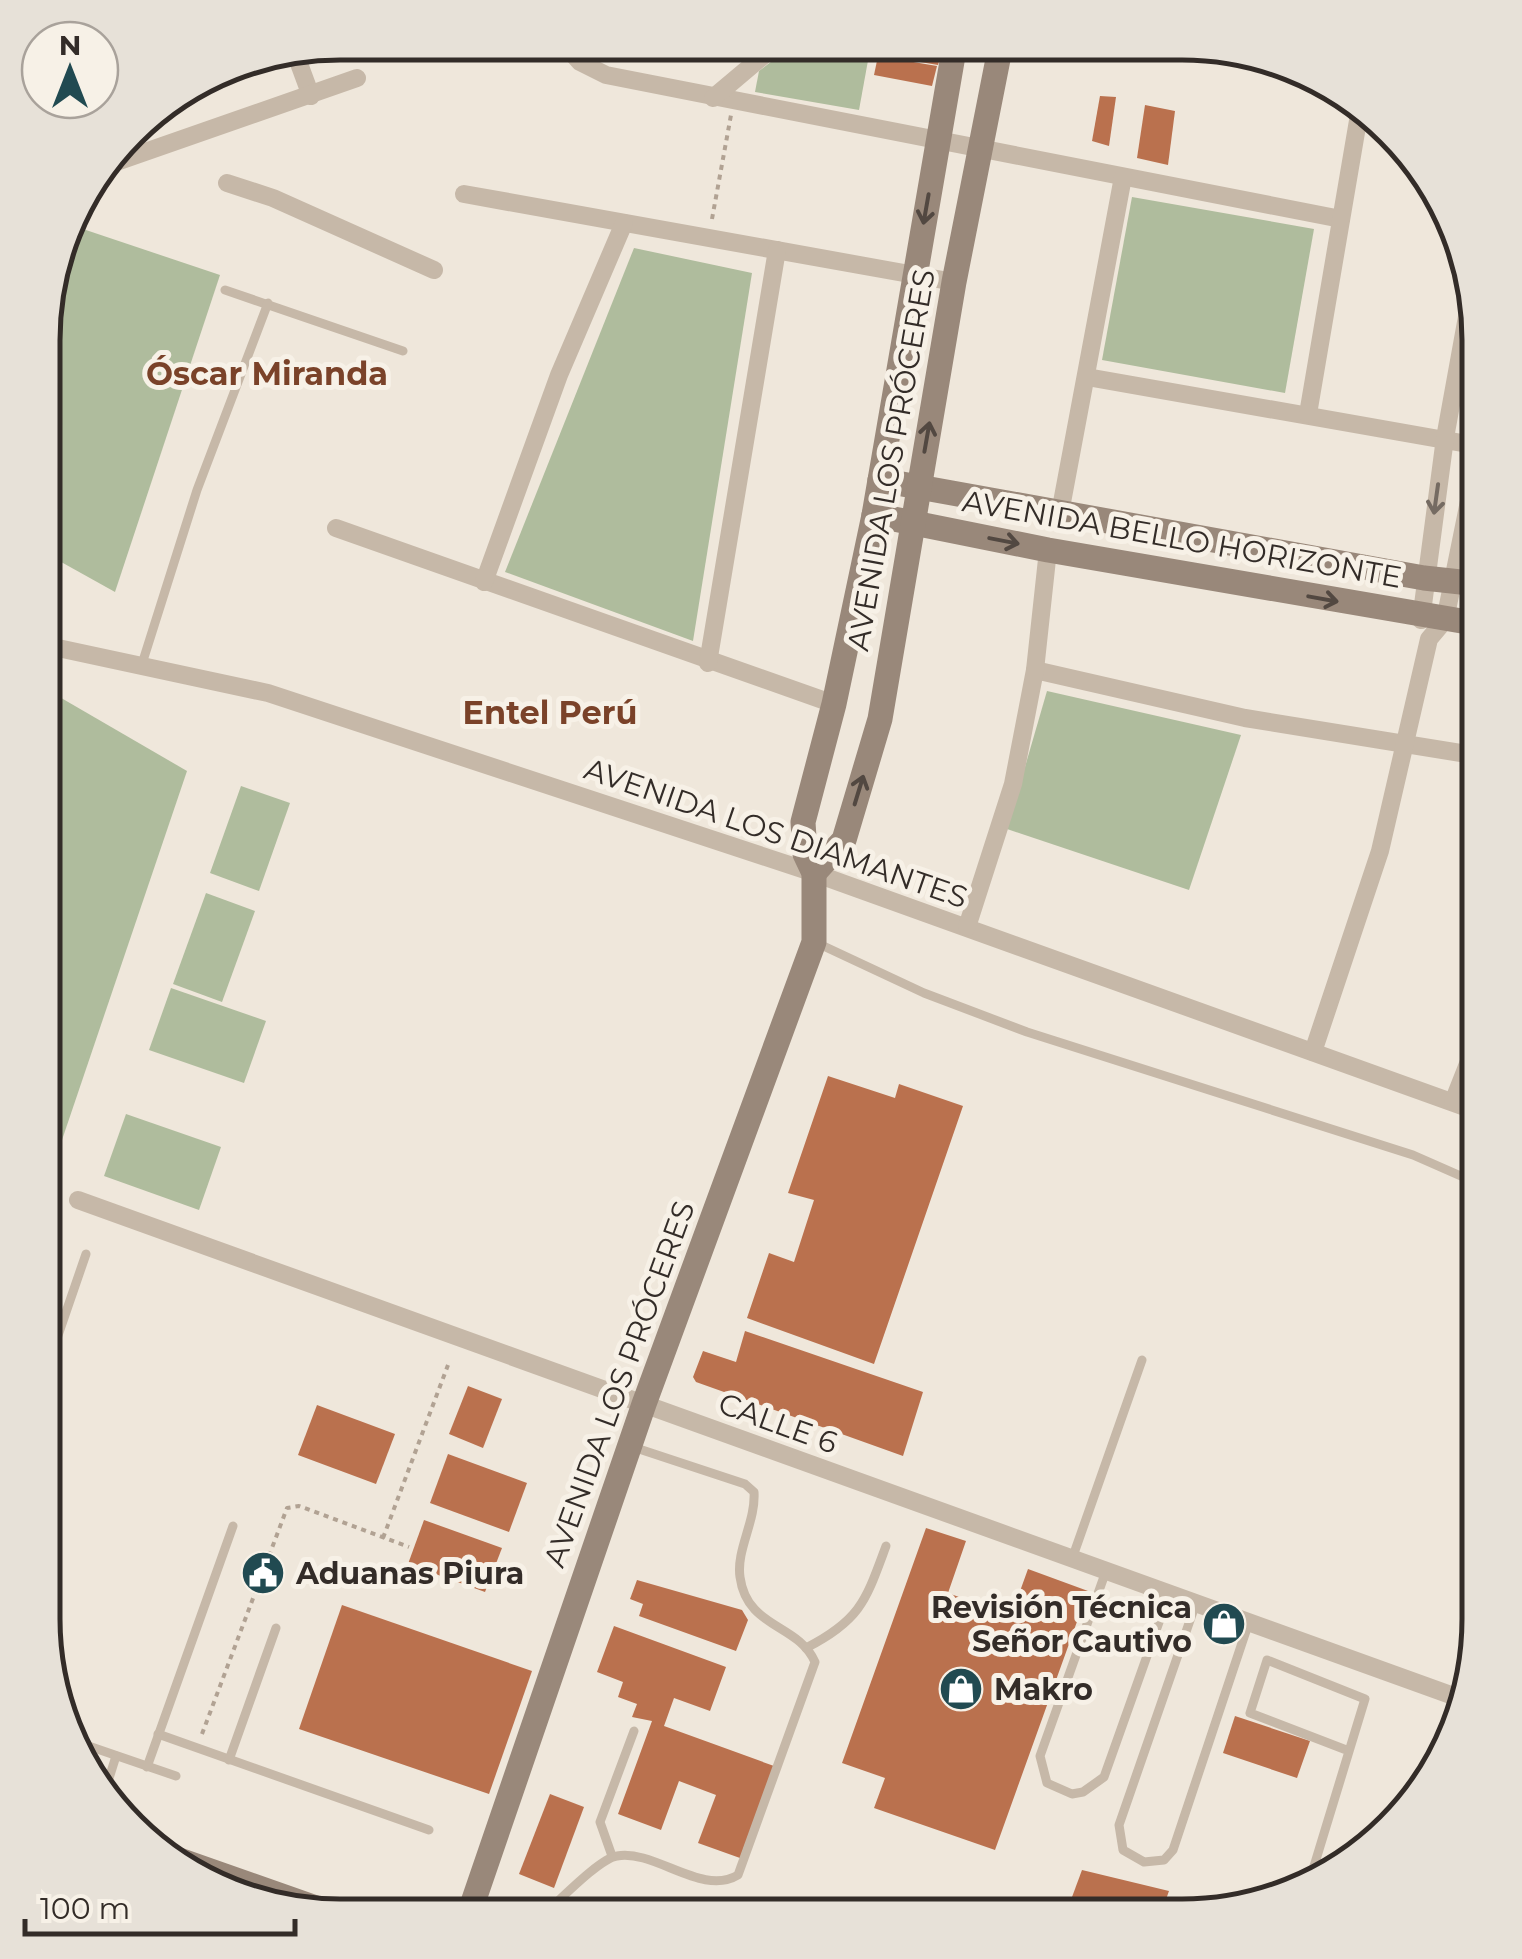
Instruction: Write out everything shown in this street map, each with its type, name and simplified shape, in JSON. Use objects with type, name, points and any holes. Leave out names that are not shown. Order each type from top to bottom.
[{"type":"street","points":[[580,60],[590,70],[733,102],[1341,219]]},
{"type":"street","points":[[714,98],[758,60]]},
{"type":"street","name":"AVENIDA LOS PRÓCERES","points":[[475,1898],[644,1404],[814,942],[814,874],[805,854],[803,822],[834,704],[874,514],[952,60]]},
{"type":"street","name":"AVENIDA LOS PRÓCERES","points":[[814,874],[844,840],[880,719],[954,282],[998,60]]},
{"type":"street","points":[[299,63],[311,96]]},
{"type":"street","points":[[128,158],[357,78]]},
{"type":"street","points":[[1308,414],[1358,123]]},
{"type":"street","points":[[1060,513],[1123,177]]},
{"type":"street","points":[[227,183],[274,198],[434,270]]},
{"type":"street","points":[[464,194],[914,278],[954,282]]},
{"type":"street","points":[[484,582],[559,375],[624,224]]},
{"type":"street","points":[[708,664],[777,250]]},
{"type":"street","points":[[1431,625],[1424,578],[1462,344]]},
{"type":"street","points":[[1087,376],[1462,443]]},
{"type":"street","name":"AVENIDA BELLO HORIZONTE","points":[[880,480],[1462,583]]},
{"type":"street","name":"AVENIDA BELLO HORIZONTE","points":[[874,514],[1431,625],[1462,624]]},
{"type":"street","points":[[336,528],[708,664],[834,704]]},
{"type":"street","points":[[1313,1052],[1380,851],[1431,625],[1453,582],[1462,538]]},
{"type":"street","points":[[967,927],[1013,784],[1036,670],[1048,550]]},
{"type":"street","name":"AVENIDA LOS DIAMANTES","points":[[60,649],[268,692],[814,874],[1461,1105]]},
{"type":"street","points":[[1036,670],[1245,718],[1462,754]]},
{"type":"street","points":[[1453,1102],[1461,1081]]},
{"type":"street","name":"CALLE 6","points":[[78,1200],[1451,1695]]},
{"type":"lane","points":[[226,290],[404,351]]},
{"type":"lane","points":[[141,667],[197,490],[268,303]]},
{"type":"lane","points":[[814,942],[1027,1032],[1377,1142],[1461,1177]]},
{"type":"lane","points":[[60,1329],[86,1254]]},
{"type":"lane","points":[[1072,1559],[1142,1360]]},
{"type":"lane","points":[[563,1898],[612,1856],[628,1856],[712,1880],[728,1882],[738,1875],[814,1662],[806,1648],[755,1613],[744,1595],[739,1572],[754,1492],[745,1484],[630,1446]]},
{"type":"lane","points":[[148,1767],[233,1526]]},
{"type":"lane","points":[[806,1648],[826,1638],[864,1605],[886,1546]]},
{"type":"lane","points":[[1106,1571],[1040,1756],[1047,1782],[1060,1790],[1084,1792],[1104,1777],[1169,1594]]},
{"type":"lane","points":[[1196,1603],[1118,1825],[1123,1850],[1144,1862],[1164,1860],[1172,1850],[1249,1622]]},
{"type":"lane","points":[[229,1760],[276,1628]]},
{"type":"lane","points":[[1314,1865],[1366,1699],[1267,1660],[1250,1713],[1349,1752]]},
{"type":"lane","points":[[612,1856],[600,1822],[634,1730]]},
{"type":"lane","points":[[158,1734],[429,1830]]},
{"type":"lane","points":[[92,1747],[176,1776]]},
{"type":"lane","points":[[110,1776],[116,1756]]},
{"type":"path","points":[[708,238],[733,102]]},
{"type":"path","points":[[384,1538],[448,1365]]},
{"type":"path","points":[[197,1748],[278,1521],[287,1508],[299,1506],[409,1547]]},
{"type":"green space","points":[[773,60],[868,60],[859,110],[755,92],[759,71]]},
{"type":"green space","points":[[1132,197],[1314,229],[1285,393],[1102,360]]},
{"type":"green space","points":[[83,229],[220,275],[115,592],[60,561],[62,304]]},
{"type":"green space","points":[[634,248],[752,273],[693,641],[505,572]]},
{"type":"green space","points":[[1047,691],[1241,735],[1189,890],[1007,829]]},
{"type":"green space","points":[[60,697],[187,771],[60,1146]]},
{"type":"green space","points":[[241,786],[290,803],[259,891],[210,873]]},
{"type":"green space","points":[[206,893],[255,911],[222,1002],[173,984]]},
{"type":"green space","points":[[171,988],[266,1021],[244,1083],[149,1050]]},
{"type":"green space","points":[[126,1114],[221,1147],[199,1210],[104,1176]]},
{"type":"building","points":[[877,60],[937,66],[932,86],[874,75]]},
{"type":"building","points":[[908,60],[939,60],[938,65]]},
{"type":"building","points":[[1100,96],[1116,97],[1109,146],[1092,141]]},
{"type":"building","points":[[1145,105],[1175,111],[1168,165],[1137,158]]},
{"type":"building","points":[[828,1076],[895,1098],[899,1084],[963,1106],[874,1364],[747,1318],[769,1253],[794,1262],[814,1200],[788,1193]]},
{"type":"building","points":[[745,1331],[923,1392],[903,1456],[696,1382],[693,1377],[703,1351],[736,1362]]},
{"type":"building","points":[[468,1386],[502,1399],[483,1448],[449,1434]]},
{"type":"building","points":[[317,1405],[395,1434],[376,1484],[298,1455]]},
{"type":"building","points":[[448,1454],[527,1483],[509,1532],[430,1503]]},
{"type":"building","points":[[424,1520],[502,1548],[485,1592],[408,1564]]},
{"type":"building","name":"Makro","points":[[926,1528],[966,1541],[948,1593],[1011,1616],[1028,1569],[1088,1591],[995,1850],[874,1808],[885,1778],[842,1763]]},
{"type":"building","points":[[637,1580],[742,1610],[748,1620],[736,1651],[639,1616],[643,1604],[630,1599]]},
{"type":"building","points":[[342,1605],[532,1671],[489,1794],[299,1729]]},
{"type":"building","points":[[614,1626],[726,1667],[710,1711],[674,1698],[664,1726],[774,1766],[740,1858],[698,1843],[716,1795],[679,1781],[661,1830],[618,1814],[652,1721],[632,1717],[637,1704],[618,1697],[623,1682],[597,1672]]},
{"type":"building","points":[[1235,1716],[1310,1741],[1297,1778],[1223,1753]]},
{"type":"building","points":[[550,1794],[584,1807],[554,1888],[519,1874]]},
{"type":"building","points":[[1082,1870],[1169,1891],[1166,1898],[1072,1898]]},
{"type":"place","name":"Aduanas Piura","points":[[263,1573]]},
{"type":"place","name":"Revisión Técnica Señor Cautivo","points":[[1224,1624]]},
{"type":"place","name":"Makro","points":[[961,1689]]},
{"type":"district","name":"Óscar Miranda","points":[[267,373]]},
{"type":"district","name":"Entel Perú","points":[[550,712]]}]
